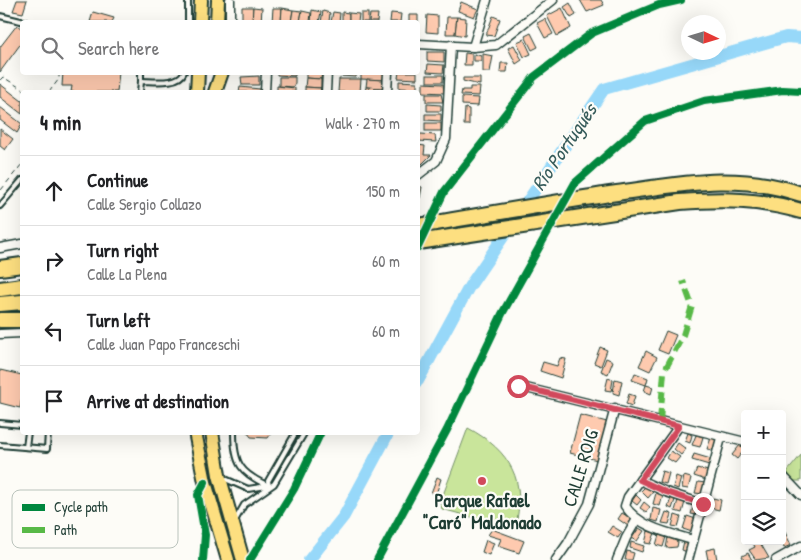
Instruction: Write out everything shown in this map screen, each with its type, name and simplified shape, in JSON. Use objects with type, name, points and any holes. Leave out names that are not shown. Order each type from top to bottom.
[{"type":"highway","points":[[200,20],[201,0]]},
{"type":"highway","points":[[217,20],[218,0]]},
{"type":"highway","points":[[196,90],[198,75]]},
{"type":"highway","points":[[215,75],[215,90]]},
{"type":"highway","points":[[216,90],[221,75]]},
{"type":"highway","points":[[420,226],[585,198],[711,180],[746,181],[801,194]]},
{"type":"highway","points":[[772,186],[801,188]]},
{"type":"highway","points":[[420,242],[680,202],[722,199],[750,200],[801,211]]},
{"type":"highway","points":[[750,200],[801,220]]},
{"type":"highway","points":[[420,218],[445,222]]},
{"type":"highway","points":[[0,268],[20,265]]},
{"type":"highway","points":[[0,289],[20,286]]},
{"type":"highway","points":[[0,304],[20,302]]},
{"type":"highway","points":[[0,320],[20,320]]},
{"type":"highway","points":[[196,435],[205,482],[228,560]]},
{"type":"highway","points":[[212,435],[219,475],[241,556]]},
{"type":"street","points":[[230,0],[230,20]]},
{"type":"street","points":[[473,47],[487,0]]},
{"type":"street","points":[[420,44],[473,47],[496,45],[553,0]]},
{"type":"street","points":[[420,173],[436,161],[446,139],[451,46]]},
{"type":"street","points":[[265,90],[266,75]]},
{"type":"street","points":[[326,90],[327,75]]},
{"type":"street","points":[[387,90],[388,75]]},
{"type":"street","points":[[0,248],[20,244]]},
{"type":"street","points":[[0,334],[20,333]]},
{"type":"street","points":[[518,386],[615,408],[721,438],[741,441]]},
{"type":"street","name":"CALLE ROIG","points":[[556,560],[568,543],[589,504],[615,408]]},
{"type":"street","points":[[679,426],[640,480],[625,506],[630,514],[648,526],[693,540]]},
{"type":"street","points":[[688,560],[721,438]]},
{"type":"street","points":[[786,479],[801,495]]},
{"type":"street","points":[[640,480],[666,492],[703,504]]},
{"type":"street","points":[[617,560],[626,538],[637,519]]},
{"type":"street","points":[[776,560],[801,546]]},
{"type":"lane","points":[[188,0],[188,20]]},
{"type":"lane","points":[[0,16],[20,21]]},
{"type":"lane","points":[[140,90],[141,75]]},
{"type":"lane","points":[[141,81],[176,80],[183,75]]},
{"type":"lane","points":[[0,206],[20,182]]},
{"type":"lane","points":[[0,423],[20,425]]},
{"type":"lane","points":[[26,447],[28,435]]},
{"type":"lane","points":[[0,445],[46,449],[48,435]]},
{"type":"lane","points":[[234,435],[234,455],[239,466],[255,480],[269,486]]},
{"type":"lane","points":[[269,486],[268,481],[294,435]]},
{"type":"lane","points":[[233,526],[244,505],[274,484],[303,435]]},
{"type":"lane","points":[[219,475],[234,484],[248,488],[269,486]]},
{"type":"path","points":[[51,90],[59,80],[59,75]]},
{"type":"path","points":[[0,80],[3,77],[24,90]]},
{"type":"path","points":[[1,190],[20,166]]},
{"type":"green space","name":"Parque Rafael \"Caró\" Maldonado","points":[[468,428],[495,447],[505,457],[512,469],[517,482],[519,496],[515,529],[442,509],[440,503]]},
{"type":"green space","points":[[801,455],[801,481],[793,481],[787,472]]},
{"type":"building","points":[[17,0],[27,0],[23,13],[13,11]]},
{"type":"building","points":[[580,0],[601,0],[604,5],[587,12]]},
{"type":"building","points":[[461,2],[478,9],[474,17],[458,11]]},
{"type":"building","points":[[570,3],[576,15],[571,18],[564,7]]},
{"type":"building","points":[[242,7],[253,7],[252,20],[242,20]]},
{"type":"building","points":[[253,7],[262,8],[261,20],[252,20]]},
{"type":"building","points":[[273,8],[282,8],[281,20],[272,20]]},
{"type":"building","points":[[282,8],[293,10],[291,20],[281,20]]},
{"type":"building","points":[[562,8],[571,28],[557,36],[547,16]]},
{"type":"building","points":[[293,10],[302,11],[300,20],[291,20]]},
{"type":"building","points":[[312,10],[321,12],[319,20],[311,20]]},
{"type":"building","points":[[302,11],[311,13],[310,20],[300,20]]},
{"type":"building","points":[[323,11],[330,13],[329,20],[321,20]]},
{"type":"building","points":[[93,12],[114,18],[113,20],[91,20]]},
{"type":"building","points":[[333,12],[340,13],[339,20],[331,20]]},
{"type":"building","points":[[342,12],[349,13],[349,20],[342,20]]},
{"type":"building","points":[[349,13],[359,14],[358,20],[349,20]]},
{"type":"building","points":[[361,13],[368,13],[368,20],[361,20]]},
{"type":"building","points":[[391,13],[401,14],[400,20],[390,20]]},
{"type":"building","points":[[370,14],[378,14],[377,20],[369,20]]},
{"type":"building","points":[[409,15],[418,15],[418,20],[409,20]]},
{"type":"building","points":[[427,15],[438,16],[438,33],[426,32]]},
{"type":"building","points":[[493,16],[500,19],[494,36],[486,35]]},
{"type":"building","points":[[447,17],[457,17],[455,34],[446,34]]},
{"type":"building","points":[[457,17],[466,18],[465,36],[455,34]]},
{"type":"building","points":[[545,19],[553,34],[545,38],[537,23]]},
{"type":"building","points":[[17,25],[20,27],[20,45],[0,72],[0,47]]},
{"type":"building","points":[[531,33],[538,47],[532,50],[525,36]]},
{"type":"building","points":[[524,39],[531,54],[524,57],[517,42]]},
{"type":"building","points":[[514,45],[522,60],[516,64],[508,48]]},
{"type":"building","points":[[427,52],[444,52],[444,62],[427,61]]},
{"type":"building","points":[[465,53],[472,54],[472,65],[464,65]]},
{"type":"building","points":[[474,54],[481,56],[481,61],[474,61]]},
{"type":"building","points":[[483,54],[493,56],[490,72],[483,72]]},
{"type":"building","points":[[501,63],[508,63],[507,72],[500,72]]},
{"type":"building","points":[[428,64],[444,65],[443,73],[427,72]]},
{"type":"building","points":[[63,75],[119,75],[117,90],[71,90],[72,86],[62,86]]},
{"type":"building","points":[[306,75],[322,75],[321,79],[306,78]]},
{"type":"building","points":[[340,75],[356,75],[356,77]]},
{"type":"building","points":[[361,75],[384,75],[383,80],[361,79]]},
{"type":"building","points":[[398,75],[417,75],[417,79],[398,78]]},
{"type":"building","points":[[427,75],[443,75],[443,82],[427,82]]},
{"type":"building","points":[[259,76],[259,85],[242,85],[241,77]]},
{"type":"building","points":[[279,77],[295,77],[293,87],[279,86]]},
{"type":"building","points":[[306,78],[321,79],[321,88],[305,87]]},
{"type":"building","points":[[463,78],[480,78],[480,85],[463,81]]},
{"type":"building","points":[[339,79],[361,79],[360,90],[338,90]]},
{"type":"building","points":[[367,79],[383,80],[383,88],[366,87]]},
{"type":"building","points":[[399,81],[417,82],[417,89],[399,88]]},
{"type":"building","points":[[423,83],[443,84],[444,93],[423,92]]},
{"type":"building","points":[[0,84],[20,99],[20,112],[0,97]]},
{"type":"building","points":[[277,86],[295,88],[295,90],[277,90]]},
{"type":"building","points":[[240,87],[260,89],[260,90],[239,90]]},
{"type":"building","points":[[305,87],[321,88],[320,90],[305,90]]},
{"type":"building","points":[[366,87],[383,88],[383,90],[365,90]]},
{"type":"building","points":[[470,87],[480,87],[479,96],[461,95],[462,90],[470,90]]},
{"type":"building","points":[[426,94],[441,94],[443,102],[426,102]]},
{"type":"building","points":[[462,97],[479,98],[478,106],[462,105]]},
{"type":"building","points":[[427,104],[441,105],[441,111],[427,111]]},
{"type":"building","points":[[0,107],[20,122],[17,133],[0,120]]},
{"type":"building","points":[[465,108],[469,109],[469,125],[464,125]]},
{"type":"building","points":[[425,114],[441,114],[441,121],[425,120]]},
{"type":"building","points":[[425,123],[441,123],[441,131],[425,131]]},
{"type":"building","points":[[0,129],[13,139],[5,150],[0,146]]},
{"type":"building","points":[[420,134],[435,135],[436,142],[420,141]]},
{"type":"building","points":[[420,145],[425,146],[424,155],[431,155],[422,164],[420,164]]},
{"type":"building","points":[[666,331],[676,335],[668,354],[658,350]]},
{"type":"building","points":[[600,347],[607,350],[601,366],[594,363]]},
{"type":"building","points":[[646,351],[657,357],[650,371],[639,366]]},
{"type":"building","points":[[560,358],[566,359],[561,378],[540,371],[543,362],[557,366]]},
{"type":"building","points":[[606,358],[613,361],[608,374],[601,371]]},
{"type":"building","points":[[0,370],[20,375],[20,408],[0,403]]},
{"type":"building","points":[[635,373],[648,378],[646,385],[632,380]]},
{"type":"building","points":[[608,378],[613,380],[611,391],[605,390]]},
{"type":"building","points":[[615,379],[622,381],[619,395],[613,393]]},
{"type":"building","points":[[646,385],[653,387],[651,394],[644,391]]},
{"type":"building","points":[[629,394],[635,396],[632,406],[626,404]]},
{"type":"building","points":[[580,415],[607,422],[597,460],[570,453]]},
{"type":"building","points":[[688,433],[692,435],[690,443],[685,441]]},
{"type":"building","points":[[249,435],[270,435],[268,438],[251,437]]},
{"type":"building","points":[[696,435],[703,437],[700,447],[692,445]]},
{"type":"building","points":[[711,438],[717,439],[713,450],[707,449]]},
{"type":"building","points":[[678,443],[686,449],[681,455],[674,449]]},
{"type":"building","points":[[741,446],[741,454],[737,459],[732,455]]},
{"type":"building","points":[[671,451],[680,457],[675,463],[667,458]]},
{"type":"building","points":[[694,454],[711,459],[709,465],[692,460]]},
{"type":"building","points":[[697,468],[708,471],[706,480],[694,476]]},
{"type":"building","points":[[662,471],[669,473],[666,484],[659,482]]},
{"type":"building","points":[[676,476],[681,478],[678,489],[673,487]]},
{"type":"building","points":[[684,476],[691,478],[688,489],[682,488]]},
{"type":"building","points":[[437,477],[441,479],[436,494],[431,493]]},
{"type":"building","points":[[698,482],[705,483],[702,494],[695,493]]},
{"type":"building","points":[[647,485],[653,492],[648,498],[641,491]]},
{"type":"building","points":[[656,493],[663,495],[660,506],[653,504]]},
{"type":"building","points":[[636,495],[641,500],[637,505],[632,501]]},
{"type":"building","points":[[671,498],[675,500],[672,509],[668,507]]},
{"type":"building","points":[[713,498],[721,500],[719,510],[711,508]]},
{"type":"building","points":[[678,500],[685,502],[682,513],[675,511]]},
{"type":"building","points":[[644,502],[650,507],[646,512],[640,508]]},
{"type":"building","points":[[694,504],[699,506],[697,515],[691,514]]},
{"type":"building","points":[[653,508],[661,510],[658,522],[651,520]]},
{"type":"building","points":[[666,512],[672,514],[669,524],[662,523]]},
{"type":"building","points":[[622,513],[632,519],[628,526],[618,519]]},
{"type":"building","points":[[675,515],[681,517],[678,527],[672,526]]},
{"type":"building","points":[[687,516],[696,519],[692,532],[683,529]]},
{"type":"building","points":[[612,526],[622,532],[618,538],[608,532]]},
{"type":"building","points":[[639,528],[644,531],[637,541],[632,538]]},
{"type":"building","points":[[492,529],[524,541],[519,553],[498,546],[501,539],[488,535]]},
{"type":"building","points":[[648,531],[655,533],[651,544],[645,543]]},
{"type":"building","points":[[786,534],[791,545],[784,548],[782,545],[786,545]]},
{"type":"building","points":[[659,535],[666,537],[663,547],[656,545]]},
{"type":"building","points":[[668,537],[678,542],[677,547],[666,548]]},
{"type":"building","points":[[486,540],[494,543],[489,555],[482,552]]},
{"type":"building","points":[[684,541],[690,542],[687,552],[682,550]]},
{"type":"building","points":[[631,542],[644,546],[642,552],[630,548]]},
{"type":"building","points":[[754,545],[761,545],[769,558],[756,560],[749,550],[755,547]]},
{"type":"building","points":[[715,548],[717,560],[708,560],[706,550]]},
{"type":"building","points":[[627,551],[634,553],[632,560],[625,560]]},
{"type":"building","points":[[748,553],[752,560],[744,560],[742,556]]},
{"type":"waterway","name":"Río Portugués","points":[[420,377],[469,287],[604,89],[786,37],[801,38]]},
{"type":"waterway","name":"Río Portugués","points":[[309,560],[344,516],[387,435]]},
{"type":"marked path","points":[[660,421],[664,372],[683,335],[692,306],[683,281]]},
{"type":"cycle path","points":[[420,243],[444,192],[534,77],[592,33],[659,5],[681,0]]},
{"type":"cycle path","points":[[377,560],[447,430],[502,314],[575,183],[645,121],[704,101],[783,90],[801,91]]},
{"type":"cycle path","points":[[250,560],[294,489],[320,435]]},
{"type":"cycle path","points":[[203,560],[205,535],[198,495],[205,482]]},
{"type":"place","name":"Parque Rafael \"Caró\" Maldonado","points":[[482,481]]},
{"type":"route","points":[[518,386],[615,408],[679,426],[640,480],[666,492],[703,504]]}]
